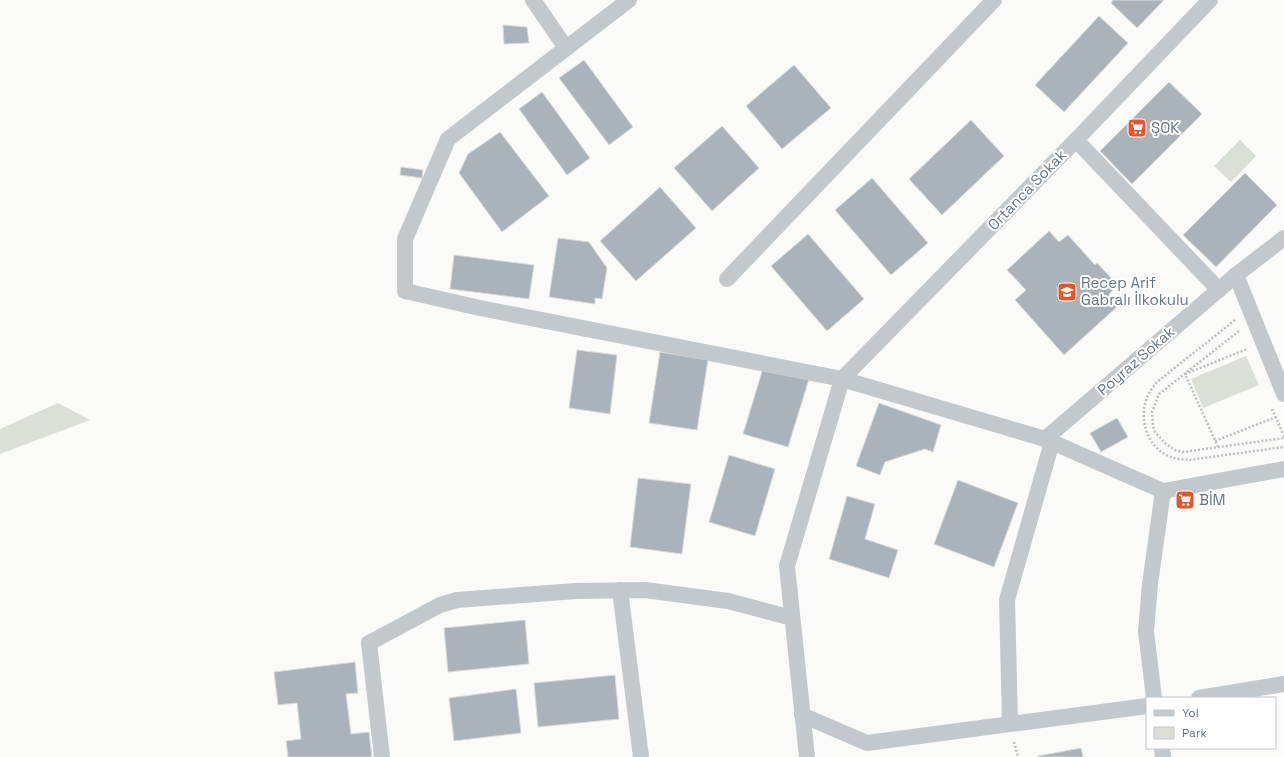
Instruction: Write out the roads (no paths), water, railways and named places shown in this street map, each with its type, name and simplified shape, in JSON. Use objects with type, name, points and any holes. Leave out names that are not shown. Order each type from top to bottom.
[{"type":"street","points":[[533,0],[566,48]]},
{"type":"street","points":[[629,0],[448,140],[405,239],[405,291],[480,308],[842,379],[1049,440],[1163,491],[1284,469]]},
{"type":"street","points":[[727,278],[994,0]]},
{"type":"street","name":"Ortanca Sokak","points":[[842,379],[1076,140],[1210,0]]},
{"type":"street","points":[[1076,140],[1219,290]]},
{"type":"street","name":"Poyraz Sokak","points":[[1049,440],[1236,275],[1284,238]]},
{"type":"street","points":[[1236,275],[1284,394]]},
{"type":"street","points":[[807,757],[787,566],[842,379]]},
{"type":"street","points":[[1010,724],[1007,600],[1049,440]]},
{"type":"street","points":[[1154,697],[1146,631],[1150,584],[1163,491]]},
{"type":"street","points":[[620,590],[640,757]]},
{"type":"street","points":[[382,757],[369,643],[440,605],[457,600],[576,591],[645,590],[728,601],[792,618]]},
{"type":"street","points":[[1205,697],[1284,684]]},
{"type":"street","points":[[802,715],[867,743],[1146,706]]},
{"type":"place","name":"ŞOK","points":[[1137,128]]},
{"type":"place","name":"Recep Arif Gabralı İlkokulu","points":[[1067,292]]},
{"type":"place","name":"BİM","points":[[1185,500]]}]
